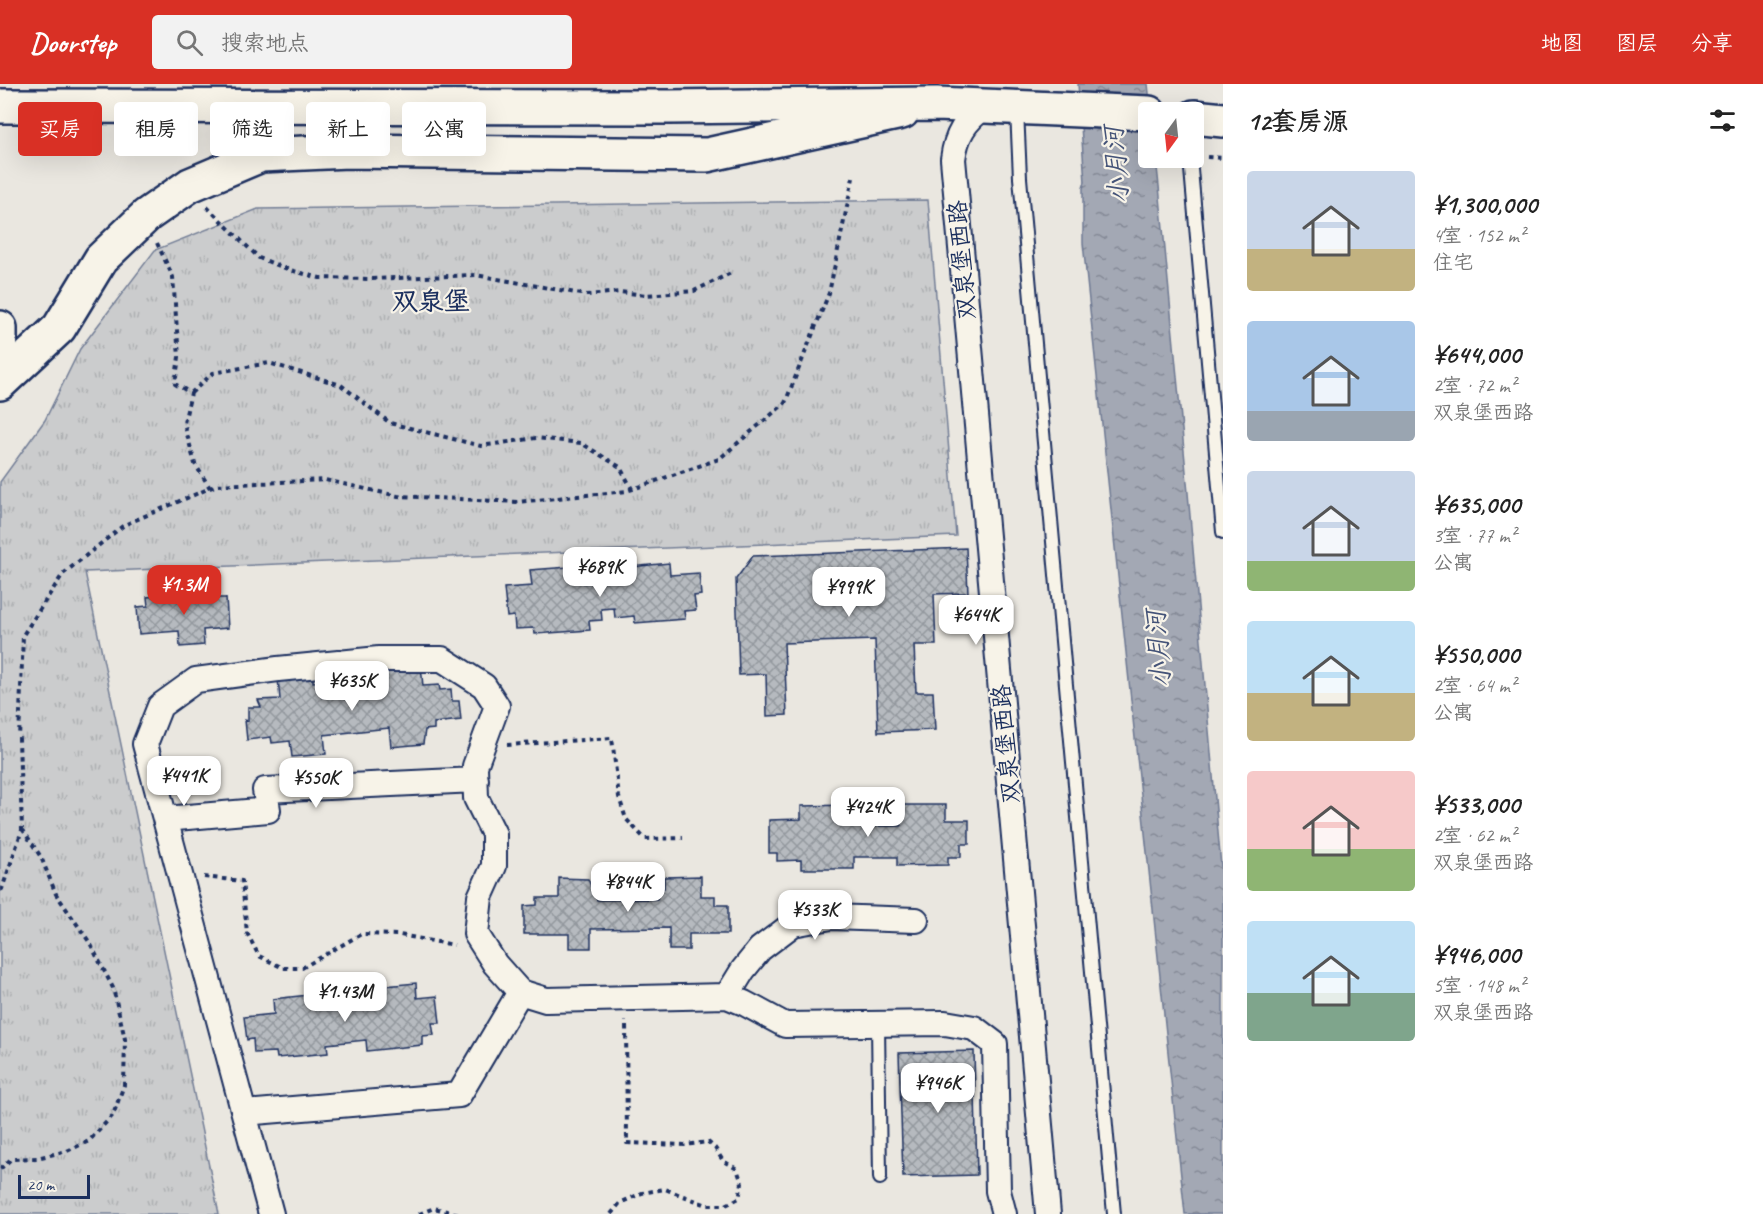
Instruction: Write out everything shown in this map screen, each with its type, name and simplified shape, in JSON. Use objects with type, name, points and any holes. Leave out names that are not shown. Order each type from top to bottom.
[{"type":"main road","points":[[0,383],[59,328],[101,259],[147,215],[190,185],[261,155],[348,152],[708,155],[937,104]]},
{"type":"main road","points":[[0,106],[669,107],[937,104],[1138,113]]},
{"type":"main road","points":[[1204,118],[1223,120]]},
{"type":"main road","points":[[0,328],[0,348]]},
{"type":"street","name":"双泉堡西路","points":[[984,107],[970,117],[955,142],[953,159],[1048,1214]]},
{"type":"street","points":[[272,1214],[145,744],[160,706],[196,680],[379,659],[442,659],[484,686],[497,706],[475,766],[476,798],[494,834],[494,866],[480,897],[476,934],[495,964],[520,992],[546,1000],[727,996],[785,1025],[945,1023],[974,1028],[995,1044],[998,1191],[1004,1214]]},
{"type":"street","points":[[165,819],[268,810],[265,790],[476,780]]},
{"type":"street","points":[[727,996],[742,970],[760,949],[793,924],[831,917],[916,920]]},
{"type":"street","points":[[244,1113],[459,1095],[520,992]]},
{"type":"lane","points":[[1026,109],[1020,178],[1114,1214]]},
{"type":"lane","points":[[1191,168],[1223,532]]},
{"type":"lane","points":[[878,1024],[880,1178]]},
{"type":"path","points":[[0,890],[22,830],[19,739],[23,635],[63,574],[124,525],[217,486],[325,480],[398,496],[517,502],[632,489],[719,459],[785,403],[829,293],[854,173]]},
{"type":"path","points":[[206,206],[259,258],[320,278],[370,279],[476,275],[587,295],[620,291],[646,295],[694,291],[733,272]]},
{"type":"path","points":[[154,237],[172,277],[179,357],[175,384],[191,393]]},
{"type":"path","points":[[210,489],[195,464],[184,423],[191,393],[213,373],[269,363],[341,386],[390,423],[481,446],[536,438],[581,443],[620,467],[632,489]]},
{"type":"path","points":[[483,747],[612,738],[619,797],[626,819],[645,839],[683,837]]},
{"type":"path","points":[[0,1169],[11,1160],[37,1158],[89,1141],[113,1115],[124,1085],[125,1039],[113,988],[90,943],[56,894],[41,857],[22,830]]},
{"type":"path","points":[[182,880],[208,876],[243,881],[248,933],[259,956],[283,968],[302,968],[361,934],[400,935],[488,952]]},
{"type":"path","points":[[611,1214],[620,1203],[634,1196],[665,1190],[708,1205],[726,1205],[738,1198],[742,1183],[737,1169],[723,1161],[708,1142],[685,1145],[627,1143],[626,999]]},
{"type":"path","points":[[419,1214],[434,1208],[459,1214]]},
{"type":"green space","points":[[928,200],[956,536],[85,572],[219,1214],[0,1214],[0,482],[45,420],[80,349],[155,250],[258,209]]},
{"type":"water","name":"小月河","points":[[1078,84],[1148,84],[1150,102],[1138,102],[1138,168],[1157,168],[1223,889],[1223,1214],[1185,1214],[1083,243],[1083,188],[1085,182]]},
{"type":"building","points":[[966,548],[968,593],[934,594],[936,645],[914,645],[916,692],[933,692],[935,730],[878,732],[875,640],[784,643],[787,715],[767,716],[766,674],[739,675],[736,579],[753,556]]},
{"type":"building","points":[[669,563],[670,575],[699,573],[701,595],[694,596],[696,610],[684,611],[685,619],[635,623],[634,616],[615,618],[614,608],[601,609],[602,620],[589,621],[590,630],[535,634],[534,628],[515,629],[514,616],[507,617],[504,588],[532,586],[530,570],[582,566],[584,583],[631,579],[631,567]]},
{"type":"building","points":[[217,590],[218,598],[226,598],[228,628],[203,630],[204,645],[180,647],[179,631],[139,634],[137,607],[148,606],[147,597]]},
{"type":"building","points":[[421,666],[423,686],[439,685],[440,690],[451,689],[452,701],[459,701],[461,720],[434,723],[434,729],[425,730],[423,744],[391,747],[389,728],[324,735],[326,754],[292,757],[290,741],[272,743],[271,737],[247,740],[245,720],[248,721],[248,707],[261,707],[258,700],[280,699],[278,679],[313,676],[313,682],[321,681],[322,697],[378,692],[377,679],[385,678],[385,670]]},
{"type":"building","points":[[849,805],[849,826],[901,826],[901,805],[946,805],[946,820],[969,820],[969,844],[961,844],[961,857],[948,857],[948,865],[897,866],[897,857],[854,857],[854,869],[801,869],[801,860],[777,861],[777,853],[769,853],[769,820],[801,819],[801,806]]},
{"type":"building","points":[[701,876],[701,896],[715,896],[715,905],[728,905],[728,934],[689,934],[689,950],[669,950],[669,928],[591,929],[591,948],[569,948],[569,934],[524,934],[524,906],[537,905],[537,898],[559,898],[559,878],[588,879],[591,886],[596,886],[597,900],[657,899],[657,888],[664,888],[664,877]]},
{"type":"building","points":[[416,983],[417,998],[437,996],[440,1023],[432,1023],[434,1035],[422,1036],[422,1045],[367,1051],[366,1040],[327,1044],[328,1053],[277,1058],[276,1052],[254,1053],[253,1039],[247,1040],[244,1017],[274,1014],[273,999],[317,994],[319,1009],[364,1005],[363,988]]},
{"type":"building","points":[[974,1051],[977,1175],[903,1177],[899,1053]]},
{"type":"district","name":"双泉堡","points":[[431,301]]}]
